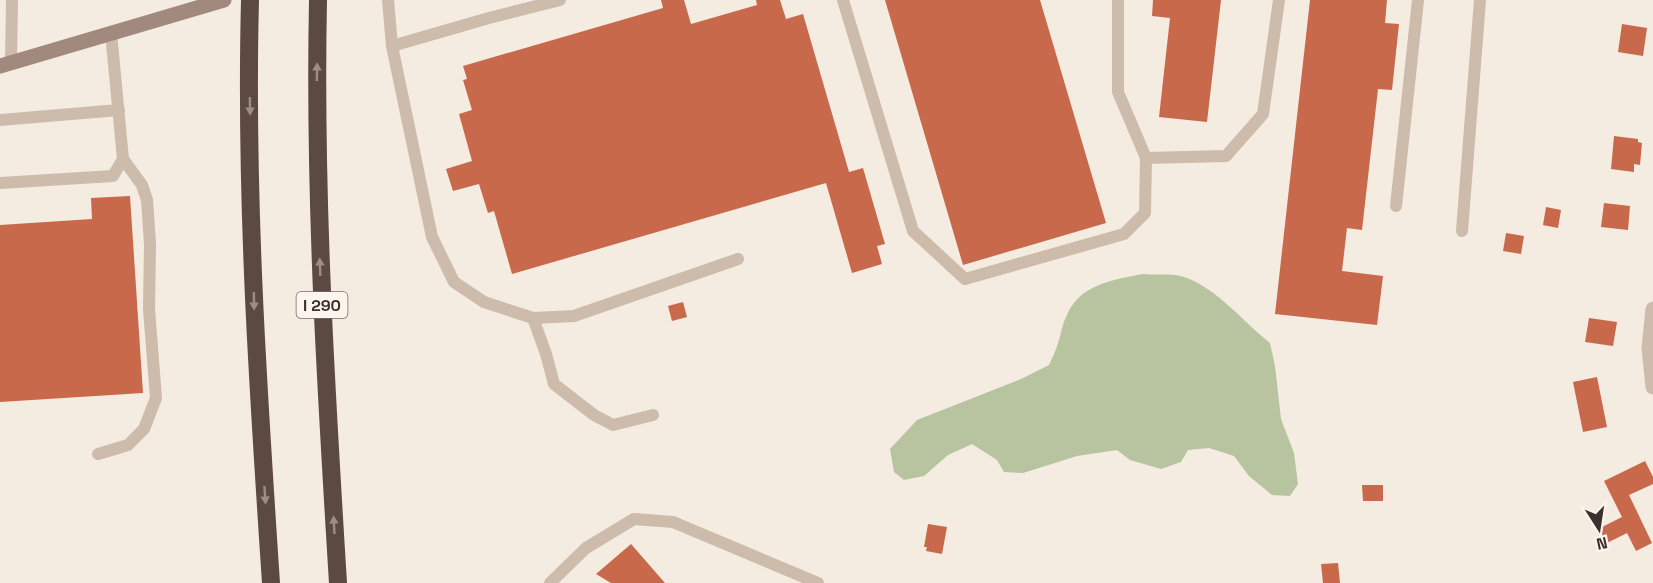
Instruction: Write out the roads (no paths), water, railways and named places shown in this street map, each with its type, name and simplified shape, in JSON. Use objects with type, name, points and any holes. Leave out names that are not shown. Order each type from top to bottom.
[{"type":"highway","points":[[250,0],[254,309],[271,583]]},
{"type":"highway","name":"I 290","points":[[318,0],[319,242],[338,583]]},
{"type":"street","points":[[6,64],[224,0]]},
{"type":"street","points":[[1653,309],[1649,348],[1653,387]]},
{"type":"lane","points":[[6,64],[12,0]]},
{"type":"lane","points":[[388,0],[392,46],[432,237],[454,282],[484,302],[533,318],[574,316],[738,259]]},
{"type":"lane","points":[[392,46],[560,0]]},
{"type":"lane","points":[[843,0],[913,231],[965,279],[1124,234],[1145,213],[1146,158],[1118,92],[1118,0]]},
{"type":"lane","points":[[1146,158],[1226,156],[1263,114],[1279,0]]},
{"type":"lane","points":[[1396,206],[1418,0]]},
{"type":"lane","points":[[1462,231],[1480,0]]},
{"type":"lane","points":[[98,454],[128,445],[144,429],[156,398],[149,309],[150,244],[147,200],[142,185],[123,159],[111,33]]},
{"type":"lane","points":[[0,120],[119,110]]},
{"type":"lane","points":[[0,183],[113,176],[123,159]]},
{"type":"lane","points":[[533,318],[554,384],[594,415],[613,425],[653,416]]},
{"type":"lane","points":[[550,583],[586,548],[634,519],[673,522],[818,583]]}]
